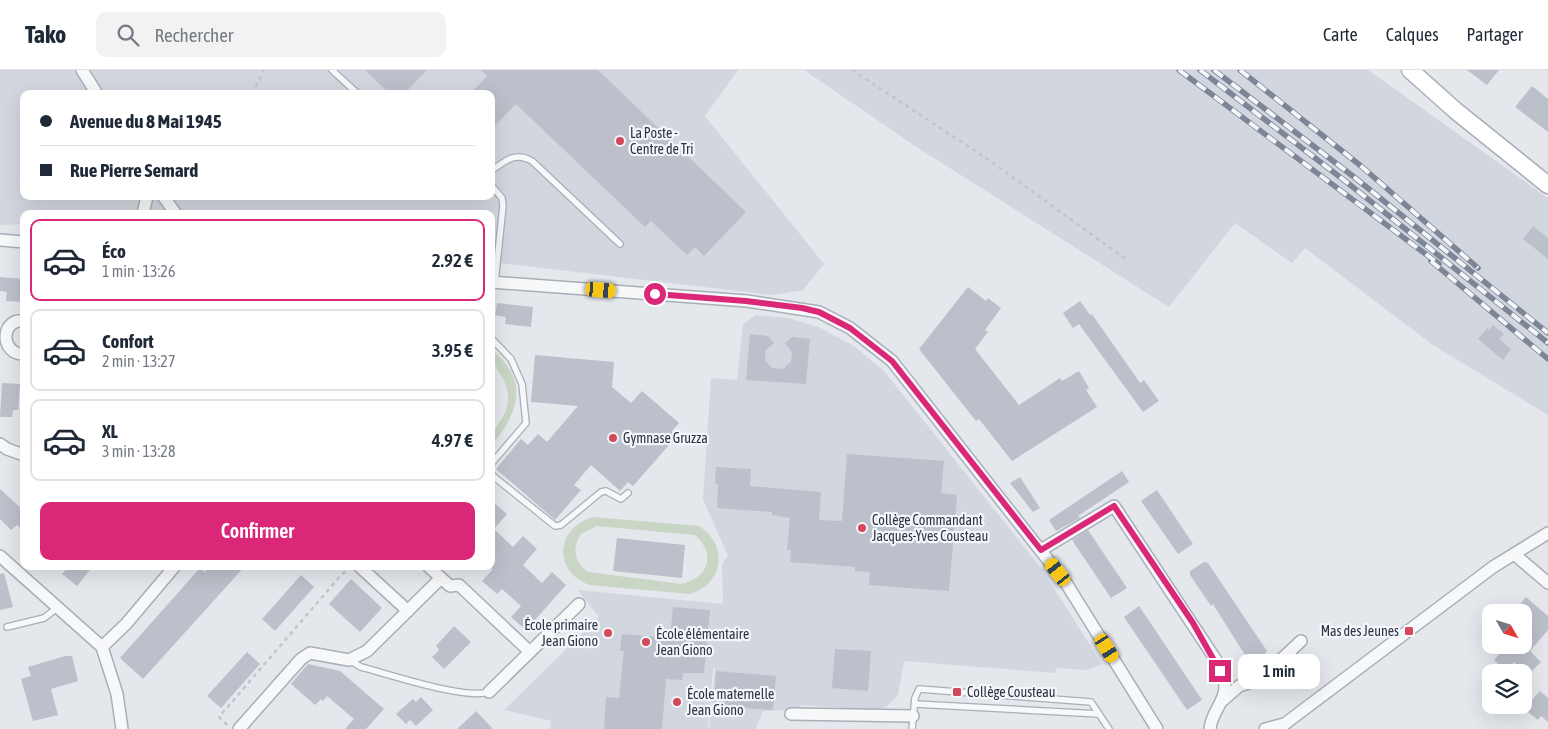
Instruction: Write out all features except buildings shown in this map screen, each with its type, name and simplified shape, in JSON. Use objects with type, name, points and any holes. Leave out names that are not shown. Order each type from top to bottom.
[{"type":"main road","points":[[1399,70],[1456,111]]},
{"type":"main road","points":[[1410,70],[1456,111],[1548,185]]},
{"type":"street","points":[[82,70],[94,90]]},
{"type":"street","points":[[0,240],[20,242]]},
{"type":"street","points":[[495,282],[746,301],[819,312],[850,328],[892,361],[1041,550],[1066,583],[1157,729]]},
{"type":"street","points":[[20,321],[12,322],[3,327],[5,346],[16,354],[20,354]]},
{"type":"street","points":[[4,447],[20,453]]},
{"type":"street","points":[[4,447],[20,461]]},
{"type":"street","points":[[1041,550],[1114,506],[1216,660],[1225,682],[1225,690],[1210,719],[1210,729]]},
{"type":"street","points":[[1265,729],[1282,726],[1493,567],[1548,533]]},
{"type":"street","points":[[1514,554],[1548,583]]},
{"type":"street","points":[[0,556],[102,647],[117,694],[122,729]]},
{"type":"street","points":[[102,647],[126,624],[172,570]]},
{"type":"street","points":[[357,570],[408,611]]},
{"type":"street","points":[[432,570],[450,586],[459,585],[530,652]]},
{"type":"street","points":[[235,728],[301,659],[310,653],[349,660],[367,651],[441,578]]},
{"type":"street","points":[[489,692],[579,604]]},
{"type":"street","points":[[1219,702],[1239,686],[1260,679],[1301,641]]},
{"type":"street","points":[[791,714],[913,716]]},
{"type":"lane","points":[[332,70],[354,90]]},
{"type":"lane","points":[[495,169],[509,157],[524,156],[532,161],[620,244]]},
{"type":"lane","points":[[495,190],[502,198],[503,206],[495,267]]},
{"type":"lane","points":[[495,342],[511,359],[522,384],[526,423],[495,459]]},
{"type":"lane","points":[[495,478],[555,526],[561,525],[601,492],[606,492],[621,499],[628,493]]},
{"type":"lane","points":[[7,627],[44,618],[57,608]]},
{"type":"lane","points":[[349,660],[361,667],[463,693],[481,695],[489,692]]},
{"type":"lane","points":[[912,729],[919,689],[1091,702],[1109,729]]},
{"type":"lane","points":[[915,704],[1099,714]]},
{"type":"path","points":[[254,90],[264,70]]},
{"type":"path","points":[[852,70],[986,158],[1127,260]]},
{"type":"path","points":[[235,728],[218,717],[342,574],[350,570]]},
{"type":"shaded area","points":[[0,70],[738,70],[705,116],[824,264],[803,290],[772,295],[495,262],[495,210],[20,210],[20,224],[0,225]]},
{"type":"shaded area","points":[[804,70],[1368,70],[1548,198],[1548,415],[1433,345],[1305,248],[1292,263],[1235,223],[1169,307],[915,146]]},
{"type":"shaded area","name":"Collège Commandant Jacques-Yves Cousteau","points":[[756,315],[788,318],[818,327],[854,346],[884,371],[1041,568],[1102,664],[1088,670],[1056,668],[1055,673],[904,661],[898,695],[886,707],[875,710],[801,705],[797,710],[763,711],[756,729],[709,729],[715,668],[713,668],[708,729],[550,729],[551,721],[504,710],[599,617],[578,590],[723,604],[722,564],[728,556],[703,499],[711,378],[737,380],[743,324]]},
{"type":"green space","points":[[495,353],[504,361],[512,373],[516,385],[516,397],[508,422],[495,441],[495,430],[508,404],[505,383],[495,364]]},
{"type":"green space","points":[[593,517],[699,526],[709,534],[715,543],[719,563],[716,573],[710,582],[690,594],[590,585],[578,579],[570,570],[565,561],[563,550],[571,530]],"holes":[[[597,526],[695,535],[706,550],[706,565],[698,577],[681,584],[588,572],[577,560],[575,550],[581,534]]]},
{"type":"railway","points":[[1179,70],[1439,264]]},
{"type":"railway","points":[[1200,70],[1349,184],[1548,343]]},
{"type":"railway","points":[[1214,70],[1354,177],[1548,333]]},
{"type":"railway","points":[[1240,70],[1361,166],[1478,268]]},
{"type":"railway","points":[[1431,261],[1548,359]]},
{"type":"place","name":"La Poste - Centre de Tri","points":[[620,141]]},
{"type":"place","name":"Gymnase Gruzza","points":[[613,438]]},
{"type":"place","name":"Collège Commandant Jacques-Yves Cousteau","points":[[862,528]]},
{"type":"place","name":"Mas des Jeunes","points":[[1409,631]]},
{"type":"place","name":"École primaire Jean Giono","points":[[608,633]]},
{"type":"place","name":"École élémentaire Jean Giono","points":[[646,642]]},
{"type":"place","name":"Collège Cousteau","points":[[957,692]]},
{"type":"place","name":"École maternelle Jean Giono","points":[[677,702]]},
{"type":"route","points":[[655,294],[746,301],[802,308],[819,312],[850,328],[892,361],[1041,550],[1114,506],[1193,623],[1216,660],[1220,671]]}]
